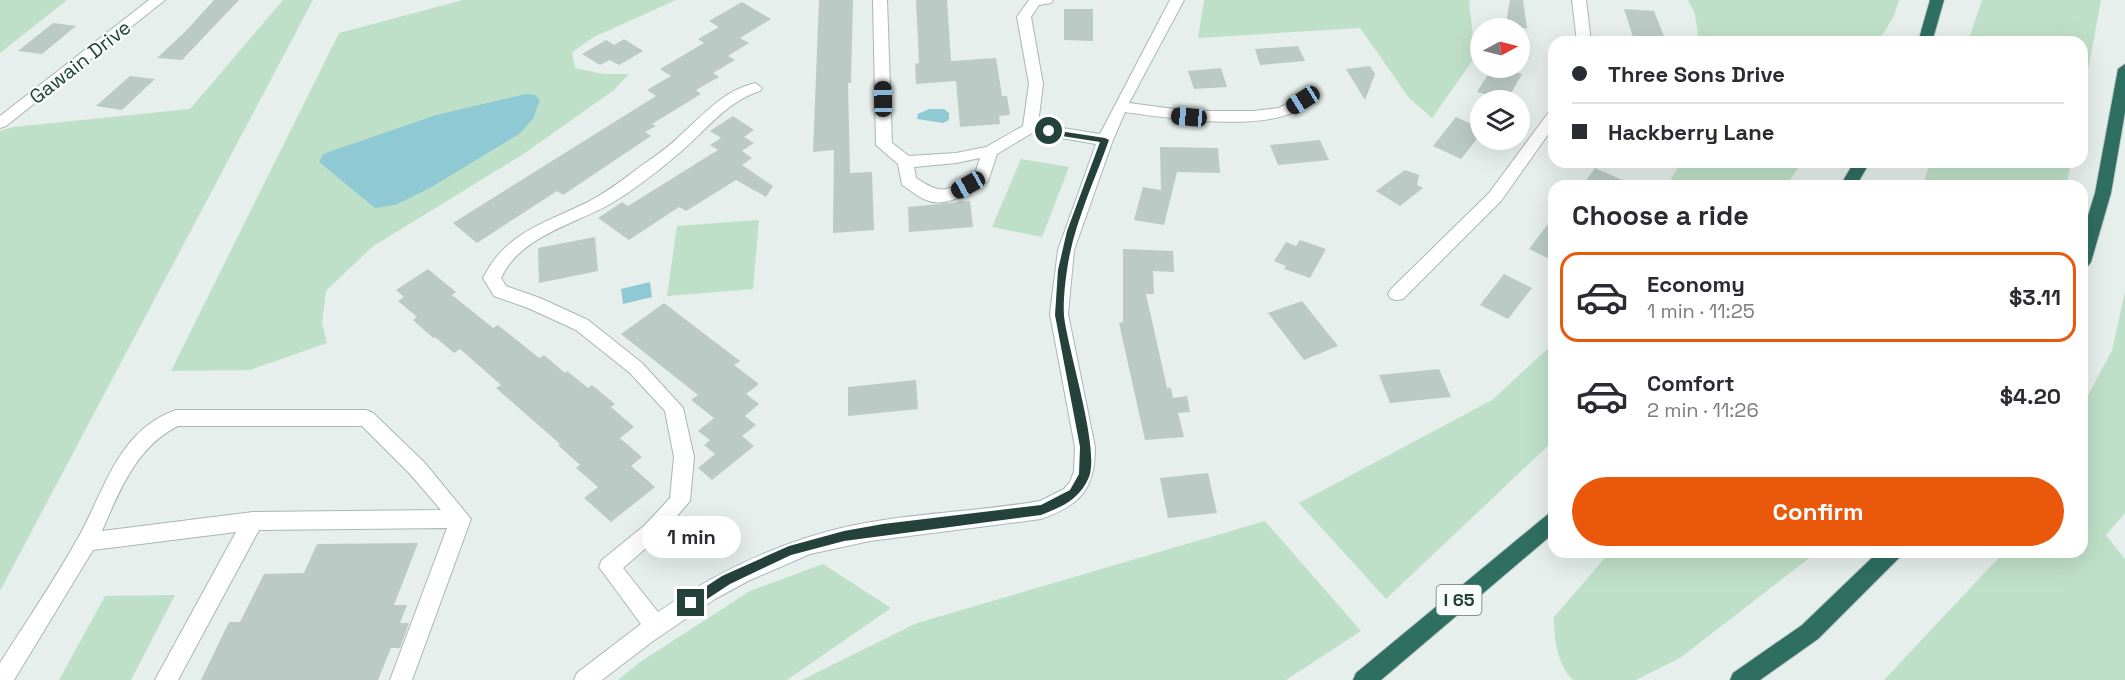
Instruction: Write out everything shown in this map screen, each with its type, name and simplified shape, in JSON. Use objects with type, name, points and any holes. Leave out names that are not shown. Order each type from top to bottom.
[{"type":"highway","points":[[1927,36],[1937,0]]},
{"type":"highway","points":[[2088,242],[2103,193],[2125,69]]},
{"type":"highway","name":"I 65","points":[[1365,680],[1548,526]]},
{"type":"highway","points":[[1742,680],[1810,632],[1886,558]]},
{"type":"street","name":"Gawain Drive","points":[[1,123],[158,0]]},
{"type":"street","points":[[880,0],[884,145],[906,162],[956,158],[990,151],[1030,128],[1105,140]]},
{"type":"street","points":[[1030,128],[1036,84],[1024,17],[1035,1],[1046,0]]},
{"type":"street","points":[[585,680],[656,626],[726,580],[789,551],[844,536],[883,529],[1041,510],[1055,505],[1074,493],[1084,475],[1085,447],[1059,315],[1062,270],[1071,231],[1105,140],[1177,0]]},
{"type":"street","points":[[1579,0],[1583,36]]},
{"type":"street","points":[[656,626],[609,567],[651,531],[680,501],[684,457],[674,408],[636,368],[582,325],[534,303],[500,291],[492,278],[501,258],[529,237],[606,199],[684,141],[734,94],[755,88]]},
{"type":"street","points":[[1120,107],[1189,117],[1254,116],[1283,112],[1303,100]]},
{"type":"street","points":[[1397,294],[1495,197],[1548,123]]},
{"type":"street","points":[[906,162],[908,181],[931,196],[953,194],[982,177],[990,151]]},
{"type":"street","points":[[2,680],[87,542],[120,470],[160,424],[176,418],[366,418],[417,468],[461,519]]},
{"type":"street","points":[[87,542],[253,522],[461,519]]},
{"type":"street","points":[[401,680],[461,519]]},
{"type":"street","points":[[166,680],[253,522]]},
{"type":"green space","points":[[0,0],[67,0],[0,53]]},
{"type":"green space","points":[[283,0],[313,0],[0,591],[0,131],[13,127],[190,109]]},
{"type":"green space","points":[[463,0],[676,0],[594,37],[572,52],[575,68],[603,74],[629,74],[614,90],[522,155],[372,247],[326,291],[322,323],[327,343],[250,370],[171,371],[339,33]]},
{"type":"green space","points":[[1204,0],[1469,0],[1470,64],[1432,118],[1409,98],[1360,28],[1198,38]]},
{"type":"green space","points":[[1688,0],[1899,0],[1894,16],[1882,36],[1698,36],[1695,14]]},
{"type":"green space","points":[[1982,0],[2101,0],[2088,70],[2088,36],[1970,36]]},
{"type":"green space","points":[[1021,159],[1069,167],[1042,237],[992,227]]},
{"type":"green space","points":[[1678,168],[1798,168],[1790,180],[1670,180]]},
{"type":"green space","points":[[1928,168],[2070,168],[2067,180],[1925,180]]},
{"type":"green space","points":[[759,220],[753,289],[667,296],[677,226]]},
{"type":"green space","points":[[2125,292],[2125,513],[2106,535],[2125,559],[2125,680],[1884,680],[1998,558],[2088,558],[2088,396],[2112,350]]},
{"type":"green space","points":[[1548,349],[1548,446],[1386,599],[1299,503],[1492,400]]},
{"type":"green space","points":[[1265,521],[1361,631],[1286,680],[802,680],[917,623]]},
{"type":"green space","points":[[1605,558],[1809,558],[1680,658],[1636,680],[1573,680],[1560,659],[1554,617]]},
{"type":"green space","points":[[823,564],[891,608],[787,680],[618,680],[640,662],[750,591]]},
{"type":"green space","points":[[175,595],[131,680],[59,680],[105,596]]},
{"type":"water","points":[[526,94],[535,95],[540,100],[533,119],[519,134],[430,188],[395,205],[375,208],[319,162],[323,154],[436,115]]},
{"type":"water","points":[[929,109],[944,109],[949,113],[949,120],[943,123],[917,119],[918,114]]},
{"type":"water","points":[[650,282],[652,297],[623,304],[621,289]]},
{"type":"building","points":[[214,0],[239,0],[182,60],[157,58],[185,32]]},
{"type":"building","points":[[819,0],[853,0],[851,83],[848,83],[850,173],[872,172],[874,230],[833,233],[834,150],[813,152]]},
{"type":"building","points":[[916,0],[947,0],[951,61],[996,58],[1002,96],[1007,96],[1010,115],[999,116],[1000,124],[960,127],[956,81],[916,84],[915,64],[919,63]]},
{"type":"building","points":[[1510,0],[1523,0],[1526,18],[1507,18]]},
{"type":"building","points":[[742,2],[771,19],[740,38],[749,43],[728,56],[735,60],[713,73],[719,77],[696,90],[701,94],[652,124],[656,126],[645,132],[651,136],[563,195],[557,191],[477,243],[453,223],[656,96],[647,90],[671,76],[660,69],[704,43],[698,39],[719,27],[709,21]]},
{"type":"building","points":[[1064,9],[1093,9],[1093,41],[1064,40]]},
{"type":"building","points":[[1624,9],[1654,11],[1664,36],[1633,36]]},
{"type":"building","points":[[53,23],[76,26],[42,54],[18,51]]},
{"type":"building","points":[[624,39],[643,51],[619,65],[610,60],[600,65],[582,54],[606,40],[614,45]]},
{"type":"building","points":[[1298,46],[1305,61],[1260,65],[1255,49]]},
{"type":"building","points":[[1370,66],[1375,74],[1365,100],[1346,69]]},
{"type":"building","points":[[1221,68],[1227,87],[1194,89],[1188,71]]},
{"type":"building","points":[[130,76],[155,79],[122,110],[96,106]]},
{"type":"building","points":[[1486,78],[1520,78],[1513,90],[1478,90]]},
{"type":"building","points":[[733,116],[754,130],[744,137],[754,143],[742,151],[752,158],[742,165],[773,186],[766,197],[736,180],[686,211],[679,207],[629,240],[598,218],[622,202],[628,206],[718,150],[710,145],[721,138],[710,131]]},
{"type":"building","points":[[1456,117],[1470,123],[1470,148],[1461,159],[1433,146]]},
{"type":"building","points":[[1320,140],[1329,160],[1278,165],[1270,145]]},
{"type":"building","points":[[1160,147],[1218,148],[1220,173],[1177,172],[1164,225],[1134,220],[1143,187],[1161,190]]},
{"type":"building","points":[[1595,168],[1622,180],[1586,180]]},
{"type":"building","points":[[1405,170],[1419,175],[1417,185],[1423,188],[1400,206],[1376,191]]},
{"type":"building","points":[[970,201],[973,227],[909,232],[908,207]]},
{"type":"building","points":[[1548,224],[1548,258],[1529,249]]},
{"type":"building","points":[[595,237],[598,271],[539,283],[538,248]]},
{"type":"building","points":[[1300,240],[1326,249],[1310,278],[1284,269],[1286,266],[1274,261],[1286,242],[1296,246]]},
{"type":"building","points":[[1123,249],[1173,251],[1174,272],[1153,271],[1154,294],[1146,294],[1167,388],[1171,388],[1173,398],[1187,396],[1190,412],[1178,413],[1184,437],[1145,440],[1119,323],[1123,322]]},
{"type":"building","points":[[428,269],[456,292],[452,295],[493,328],[498,325],[539,358],[544,355],[565,373],[567,371],[588,388],[592,385],[615,404],[611,407],[634,427],[620,438],[642,457],[631,466],[655,487],[611,522],[584,498],[598,487],[576,468],[580,465],[558,445],[560,444],[496,388],[501,385],[460,349],[454,353],[435,337],[433,338],[413,320],[417,317],[398,301],[404,297],[396,290]]},
{"type":"building","points":[[1504,274],[1532,288],[1508,319],[1480,305]]},
{"type":"building","points":[[1302,301],[1338,346],[1304,360],[1268,313]]},
{"type":"building","points":[[664,303],[740,361],[734,365],[759,384],[746,394],[759,404],[745,416],[756,425],[742,436],[754,446],[712,480],[698,468],[715,454],[704,445],[710,440],[698,431],[714,418],[691,400],[698,395],[621,334]]},
{"type":"building","points":[[1439,369],[1451,397],[1390,403],[1379,375]]},
{"type":"building","points":[[916,380],[918,409],[848,416],[848,387]]},
{"type":"building","points":[[1208,473],[1217,513],[1168,518],[1160,478]]},
{"type":"building","points":[[418,543],[394,605],[407,605],[400,623],[409,623],[400,648],[391,648],[378,680],[201,680],[229,622],[240,622],[264,574],[304,573],[317,544]]},
{"type":"route","points":[[691,603],[726,580],[789,551],[844,536],[883,529],[1041,510],[1055,505],[1074,493],[1084,475],[1085,447],[1059,315],[1060,291],[1062,270],[1071,231],[1105,140],[1049,131]]}]
